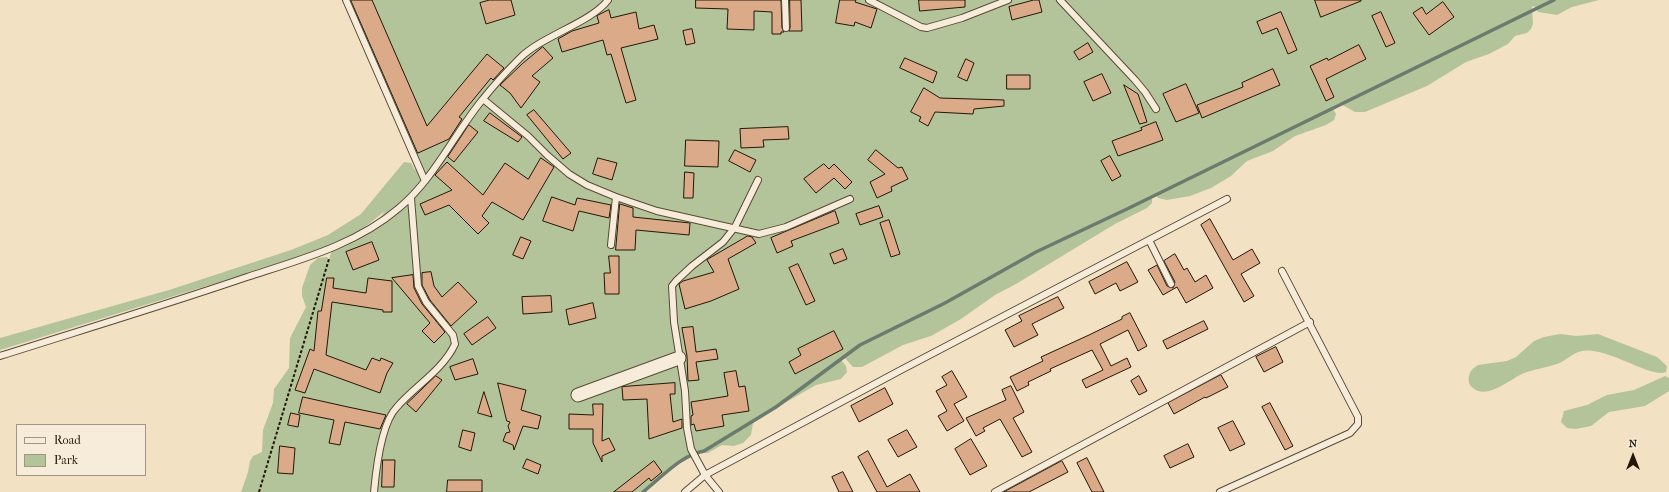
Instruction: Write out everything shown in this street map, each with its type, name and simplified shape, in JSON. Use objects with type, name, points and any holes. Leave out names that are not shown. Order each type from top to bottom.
[{"type":"street","points":[[578,395],[679,358]]},
{"type":"lane","points":[[346,0],[425,181]]},
{"type":"lane","points":[[0,356],[217,288],[332,248],[388,217],[411,198],[425,181],[483,98],[522,56],[536,46],[589,15],[604,5],[608,0]]},
{"type":"lane","points":[[785,0],[786,28]]},
{"type":"lane","points":[[868,0],[921,27],[927,28],[962,18],[1008,0]]},
{"type":"lane","points":[[1060,0],[1135,80],[1156,109]]},
{"type":"lane","points":[[483,98],[528,136],[569,174],[587,185],[616,197],[684,218],[735,227],[754,233],[765,232],[786,227],[850,199]]},
{"type":"lane","points":[[719,492],[705,475],[691,449],[687,428],[685,391],[674,322],[672,286],[692,266],[723,242],[735,227],[758,180]]},
{"type":"lane","points":[[611,245],[616,197]]},
{"type":"lane","points":[[374,492],[376,467],[381,444],[394,410],[419,387],[447,356],[455,344],[453,335],[426,302],[418,286],[411,198]]},
{"type":"lane","points":[[685,492],[705,475],[899,371],[1227,199]]},
{"type":"lane","points":[[1149,240],[1171,284]]},
{"type":"lane","points":[[1220,492],[1350,433],[1358,424],[1358,417],[1310,322],[1282,271]]},
{"type":"lane","points":[[995,492],[1310,322]]},
{"type":"path","points":[[259,492],[332,248]]},
{"type":"green space","points":[[345,0],[1599,0],[1572,7],[1557,15],[1538,12],[1534,6],[1532,7],[1533,24],[1527,33],[1515,36],[1508,44],[1489,54],[1466,62],[1427,86],[1365,112],[1355,112],[1339,103],[1332,107],[1336,114],[1334,120],[1326,125],[1295,136],[1273,151],[1247,161],[1231,176],[1211,188],[1190,196],[1167,200],[1158,198],[1156,195],[1152,197],[1152,203],[1147,208],[1115,224],[1016,284],[995,295],[961,319],[931,336],[903,345],[862,367],[853,367],[844,357],[841,360],[846,366],[847,372],[841,379],[816,385],[757,419],[753,423],[751,435],[743,443],[734,446],[722,445],[708,453],[693,453],[643,492],[241,492],[250,461],[253,456],[262,452],[263,430],[273,403],[274,389],[289,368],[290,338],[306,307],[302,296],[302,288],[310,265],[318,258],[327,257],[329,260],[332,250],[371,230],[385,211],[355,235],[313,253],[0,350],[0,338],[169,290],[291,250],[328,235],[361,214],[404,162],[411,163],[415,170],[417,166]]},
{"type":"green space","points":[[1560,334],[1577,336],[1598,334],[1657,357],[1667,366],[1666,372],[1659,373],[1650,371],[1603,353],[1582,351],[1575,353],[1557,364],[1522,374],[1491,391],[1478,391],[1470,385],[1469,374],[1478,365],[1507,361],[1516,357],[1534,341],[1544,337]]},
{"type":"green space","points":[[1665,376],[1669,378],[1669,391],[1645,406],[1609,412],[1591,426],[1576,429],[1567,428],[1561,422],[1564,411],[1587,405],[1607,395],[1634,390]]},
{"type":"building","points":[[351,0],[372,0],[427,126],[487,54],[504,68],[493,80],[491,78],[459,117],[462,119],[449,139],[418,153]]},
{"type":"building","points":[[490,0],[511,0],[515,15],[486,24],[480,3]]},
{"type":"building","points":[[696,0],[781,0],[782,28],[784,32],[781,32],[781,34],[772,34],[772,12],[754,11],[754,30],[727,29],[728,9],[696,8]]},
{"type":"building","points":[[790,0],[801,0],[802,31],[789,31]]},
{"type":"building","points":[[840,0],[856,0],[855,2],[877,9],[871,28],[855,22],[854,26],[836,23]]},
{"type":"building","points":[[919,0],[965,0],[965,7],[920,11]]},
{"type":"building","points":[[1039,0],[1042,12],[1012,20],[1009,7]]},
{"type":"building","points":[[1315,0],[1361,0],[1361,1],[1321,17]]},
{"type":"building","points":[[1443,2],[1454,17],[1429,35],[1413,13],[1422,7],[1426,14]]},
{"type":"building","points":[[609,10],[611,18],[636,12],[639,29],[654,25],[658,39],[621,48],[636,100],[626,103],[611,54],[607,55],[603,40],[562,52],[558,39],[572,31],[599,23],[597,16]]},
{"type":"building","points":[[1281,12],[1297,50],[1288,54],[1277,28],[1262,34],[1257,22]]},
{"type":"building","points":[[1381,12],[1395,43],[1386,47],[1372,16]]},
{"type":"building","points":[[692,29],[695,43],[686,45],[683,31]]},
{"type":"building","points":[[1088,43],[1093,52],[1079,60],[1074,52]]},
{"type":"building","points":[[1359,45],[1366,59],[1326,79],[1334,97],[1326,101],[1310,66],[1327,58],[1328,60]]},
{"type":"building","points":[[543,47],[553,58],[532,76],[540,82],[521,108],[510,93],[500,85]]},
{"type":"building","points":[[905,58],[937,72],[933,83],[900,68]]},
{"type":"building","points":[[966,59],[974,63],[967,81],[958,77]]},
{"type":"building","points":[[1273,69],[1280,85],[1202,118],[1197,105],[1243,87],[1242,83]]},
{"type":"building","points":[[1102,74],[1111,93],[1093,101],[1084,82]]},
{"type":"building","points":[[1007,75],[1030,75],[1030,89],[1007,89]]},
{"type":"building","points":[[1186,84],[1199,113],[1176,122],[1163,94]]},
{"type":"building","points":[[1124,85],[1138,94],[1147,122],[1140,124]]},
{"type":"building","points":[[924,88],[940,98],[1004,100],[1004,106],[974,109],[973,114],[935,112],[928,126],[919,121],[921,117],[911,112]]},
{"type":"building","points":[[534,110],[571,153],[563,159],[527,115]]},
{"type":"building","points":[[490,113],[522,137],[518,142],[484,121]]},
{"type":"building","points":[[1156,122],[1163,140],[1118,156],[1112,141],[1142,130],[1141,128]]},
{"type":"building","points":[[469,125],[478,132],[454,162],[448,157]]},
{"type":"building","points":[[788,127],[789,139],[763,140],[764,147],[741,148],[740,129]]},
{"type":"building","points":[[686,140],[719,141],[718,167],[685,166]]},
{"type":"building","points":[[735,150],[756,160],[750,172],[729,161]]},
{"type":"building","points":[[876,150],[898,168],[902,167],[908,179],[891,187],[892,191],[877,198],[870,182],[885,174],[868,160]]},
{"type":"building","points":[[1110,156],[1121,176],[1112,181],[1101,161]]},
{"type":"building","points":[[541,158],[554,167],[523,220],[492,202],[482,216],[489,223],[478,234],[449,205],[425,215],[420,204],[452,190],[435,175],[447,162],[483,195],[505,163],[528,179]]},
{"type":"building","points":[[598,158],[617,163],[612,180],[593,174]]},
{"type":"building","points":[[824,164],[829,169],[834,164],[852,182],[845,189],[834,178],[816,193],[804,179]]},
{"type":"building","points":[[685,172],[694,173],[693,198],[684,198]]},
{"type":"building","points":[[552,197],[575,205],[577,198],[611,205],[609,218],[579,211],[573,231],[543,221]]},
{"type":"building","points":[[620,204],[633,208],[633,217],[690,223],[689,235],[636,230],[635,250],[616,250]]},
{"type":"building","points":[[879,206],[883,217],[860,225],[856,214]]},
{"type":"building","points":[[835,211],[839,223],[791,241],[793,246],[777,253],[771,238]]},
{"type":"building","points":[[1210,219],[1233,260],[1252,249],[1260,263],[1241,274],[1254,296],[1244,302],[1201,225]]},
{"type":"building","points":[[889,220],[900,254],[891,257],[880,223]]},
{"type":"building","points":[[748,236],[752,237],[756,243],[728,259],[739,289],[711,301],[685,309],[679,284],[683,281],[714,272],[707,260]]},
{"type":"building","points":[[521,237],[531,241],[523,259],[513,255]]},
{"type":"building","points":[[372,242],[379,260],[353,270],[346,252]]},
{"type":"building","points":[[843,249],[847,259],[834,264],[830,254]]},
{"type":"building","points":[[1175,254],[1184,270],[1187,268],[1195,282],[1206,275],[1213,288],[1186,303],[1177,287],[1163,295],[1148,270],[1157,265],[1167,286],[1173,288],[1175,282],[1164,261]]},
{"type":"building","points":[[609,256],[619,256],[619,294],[605,294],[604,273],[610,273]]},
{"type":"building","points":[[1127,262],[1138,282],[1120,291],[1116,283],[1095,294],[1089,282]]},
{"type":"building","points":[[798,264],[815,301],[806,305],[789,268]]},
{"type":"building","points":[[431,272],[434,286],[442,297],[458,282],[477,302],[451,326],[430,300],[422,285],[422,273]]},
{"type":"building","points":[[413,275],[414,288],[422,304],[445,332],[434,343],[422,331],[430,323],[392,278]]},
{"type":"building","points":[[327,278],[334,278],[333,288],[366,293],[368,278],[392,281],[392,312],[383,312],[383,310],[332,302],[326,355],[366,370],[372,358],[380,361],[381,358],[393,363],[387,373],[380,393],[314,369],[305,393],[295,390],[310,349],[314,351],[318,311],[321,311]]},
{"type":"building","points":[[551,296],[552,312],[523,314],[522,297]]},
{"type":"building","points":[[1058,297],[1064,308],[1032,324],[1038,335],[1014,347],[1005,330],[1022,321],[1019,316]]},
{"type":"building","points":[[593,303],[596,318],[569,325],[566,310]]},
{"type":"building","points":[[1130,313],[1147,346],[1138,351],[1128,330],[1100,344],[1111,366],[1127,358],[1131,367],[1086,388],[1082,380],[1103,370],[1092,350],[1050,369],[1051,371],[1028,382],[1029,385],[1017,391],[1010,377],[1043,361],[1041,357],[1122,319],[1122,317]]},
{"type":"building","points":[[488,317],[496,328],[472,345],[464,334]]},
{"type":"building","points":[[1204,321],[1208,329],[1167,349],[1163,341]]},
{"type":"building","points":[[693,327],[696,352],[716,349],[718,359],[696,362],[699,380],[688,381],[687,356],[682,328]]},
{"type":"building","points":[[834,331],[843,349],[795,374],[789,362],[801,355],[798,349]]},
{"type":"building","points":[[1276,347],[1283,362],[1264,372],[1256,357]]},
{"type":"building","points":[[473,359],[478,374],[455,380],[450,367]]},
{"type":"building","points":[[736,371],[739,387],[745,386],[749,411],[722,415],[724,426],[696,431],[694,424],[691,425],[691,416],[693,415],[691,402],[728,396],[724,373]]},
{"type":"building","points":[[952,371],[967,397],[954,404],[964,421],[947,431],[938,416],[947,411],[936,391],[947,385],[942,377]]},
{"type":"building","points":[[1221,375],[1228,387],[1206,398],[1205,397],[1174,414],[1168,403]]},
{"type":"building","points":[[436,376],[442,380],[416,412],[407,404]]},
{"type":"building","points":[[1139,376],[1147,391],[1139,395],[1131,381]]},
{"type":"building","points":[[498,383],[526,390],[521,410],[541,416],[538,429],[523,426],[514,450],[513,445],[503,441],[506,433],[510,432],[508,426],[510,422],[507,421]]},
{"type":"building","points":[[675,383],[675,394],[670,394],[673,422],[682,419],[682,428],[649,439],[647,399],[623,400],[622,387]]},
{"type":"building","points":[[1011,386],[1024,412],[1013,418],[1032,452],[1022,457],[1000,419],[983,428],[985,431],[976,436],[966,418],[1006,400],[1002,390]]},
{"type":"building","points":[[885,388],[893,404],[859,422],[851,406]]},
{"type":"building","points":[[484,392],[492,417],[478,413]]},
{"type":"building","points":[[303,397],[386,415],[380,429],[345,422],[340,445],[329,443],[334,420],[299,413]]},
{"type":"building","points":[[1270,403],[1293,446],[1285,450],[1262,407]]},
{"type":"building","points":[[593,404],[603,404],[602,441],[609,438],[615,450],[602,456],[602,462],[593,443],[593,429],[569,429],[569,414],[593,415]]},
{"type":"building","points":[[291,413],[300,415],[298,427],[288,425]]},
{"type":"building","points":[[1233,421],[1245,444],[1230,451],[1218,428]]},
{"type":"building","points":[[463,430],[475,433],[471,451],[459,447]]},
{"type":"building","points":[[907,430],[917,447],[898,457],[888,440]]},
{"type":"building","points":[[971,439],[987,466],[970,475],[955,449]]},
{"type":"building","points":[[1188,444],[1194,457],[1170,468],[1164,456]]},
{"type":"building","points":[[280,446],[295,448],[293,474],[278,473]]},
{"type":"building","points":[[868,451],[887,487],[910,474],[920,492],[877,492],[858,457]]},
{"type":"building","points":[[1087,458],[1104,492],[1092,492],[1077,463]]},
{"type":"building","points":[[527,459],[541,465],[538,474],[523,468]]},
{"type":"building","points":[[383,460],[395,460],[394,487],[382,487]]},
{"type":"building","points":[[654,461],[662,472],[651,481],[649,478],[632,492],[614,492]]},
{"type":"building","points":[[1062,461],[1068,472],[1029,492],[1004,492]]},
{"type":"building","points":[[843,472],[853,492],[839,492],[832,477]]},
{"type":"building","points":[[448,480],[482,480],[482,492],[447,492]]},
{"type":"waterway","points":[[643,492],[687,457],[704,451],[776,407],[860,345],[945,303],[1036,252],[1554,0]]}]
